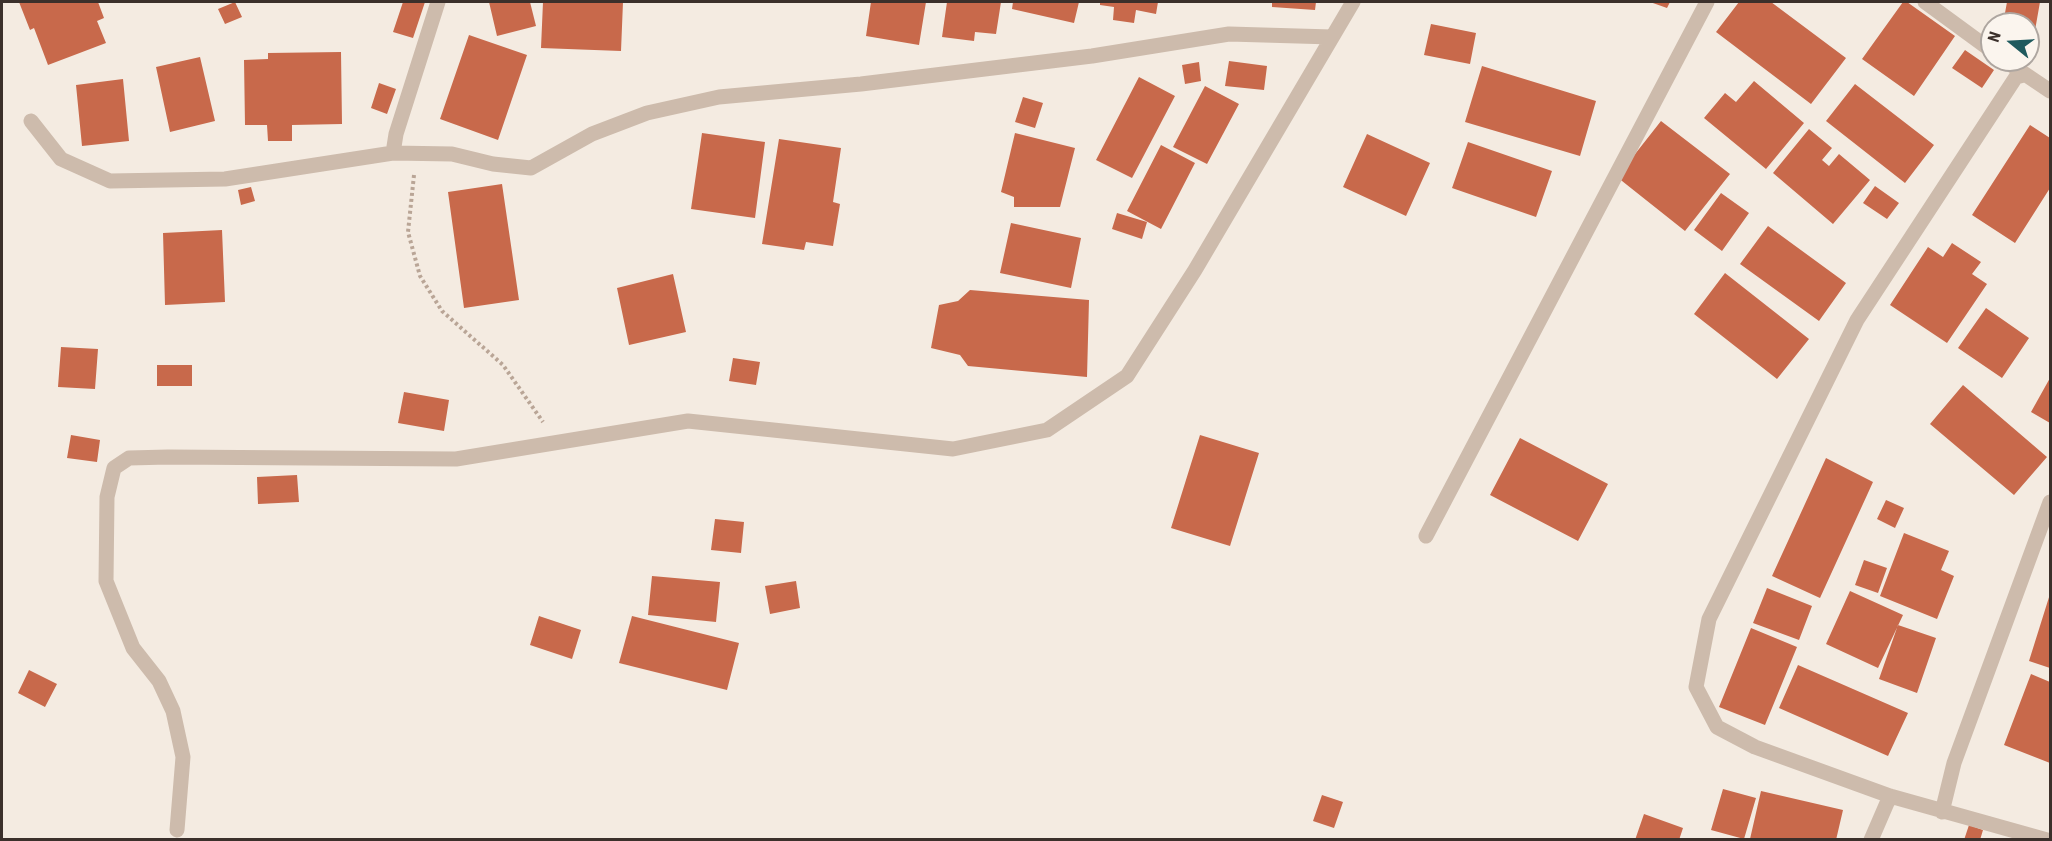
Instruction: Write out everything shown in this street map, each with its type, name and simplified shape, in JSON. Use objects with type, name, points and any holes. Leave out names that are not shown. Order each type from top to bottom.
[{"type":"street","points":[[393,153],[396,134],[438,2]]},
{"type":"street","points":[[177,830],[183,757],[173,711],[159,681],[133,648],[106,581],[107,496],[114,468],[129,459],[168,457],[456,459],[688,421],[954,449],[1047,430],[1127,376],[1195,270],[1353,2]]},
{"type":"street","points":[[1426,536],[1707,2]]},
{"type":"street","points":[[1925,2],[1980,42]]},
{"type":"street","points":[[31,121],[61,159],[110,181],[225,179],[393,153],[452,154],[493,164],[531,168],[592,134],[647,113],[719,97],[861,84],[1092,56],[1229,34],[1332,37]]},
{"type":"street","points":[[2020,72],[2050,91]]},
{"type":"street","points":[[2024,75],[2016,77],[1857,320],[1709,619],[1696,687],[1717,727],[1755,747],[1942,812],[2047,840]]},
{"type":"street","points":[[1942,812],[1954,763],[2046,525],[2050,502]]},
{"type":"street","points":[[1870,840],[1890,795]]},
{"type":"path","points":[[416,154],[408,232],[420,276],[442,311],[503,365],[557,442]]},
{"type":"building","points":[[19,2],[98,2],[104,18],[97,21],[106,43],[48,65],[34,28],[30,30]]},
{"type":"building","points":[[235,2],[242,17],[225,24],[218,9]]},
{"type":"building","points":[[403,2],[425,2],[413,38],[393,32]]},
{"type":"building","points":[[489,2],[530,2],[536,26],[497,36]]},
{"type":"building","points":[[543,2],[623,2],[621,51],[541,48]]},
{"type":"building","points":[[871,2],[926,2],[919,45],[866,36]]},
{"type":"building","points":[[947,2],[1001,2],[996,34],[975,32],[974,41],[942,37]]},
{"type":"building","points":[[1013,2],[1079,2],[1074,23],[1012,9]]},
{"type":"building","points":[[1100,2],[1158,2],[1156,14],[1136,10],[1134,23],[1113,20],[1114,7],[1100,5]]},
{"type":"building","points":[[1272,2],[1316,2],[1315,10],[1272,7]]},
{"type":"building","points":[[1650,2],[1670,2],[1667,8]]},
{"type":"building","points":[[1739,2],[1771,2],[1846,58],[1811,104],[1716,32]]},
{"type":"building","points":[[1903,2],[1907,2],[1955,36],[1914,96],[1862,59]]},
{"type":"building","points":[[2007,2],[2040,2],[2038,12],[2005,12]]},
{"type":"building","points":[[1431,24],[1476,33],[1470,64],[1424,55]]},
{"type":"building","points":[[469,35],[527,55],[498,140],[440,119]]},
{"type":"building","points":[[1965,50],[1980,60],[1980,72],[1993,72],[1982,88],[1952,68]]},
{"type":"building","points":[[341,52],[342,124],[292,125],[292,141],[268,141],[267,125],[245,125],[244,60],[268,59],[268,53]]},
{"type":"building","points":[[200,57],[215,121],[170,132],[156,67]]},
{"type":"building","points":[[1229,61],[1267,66],[1264,90],[1225,86]]},
{"type":"building","points":[[1199,62],[1201,81],[1185,84],[1182,65]]},
{"type":"building","points":[[1482,66],[1596,101],[1580,156],[1465,122]]},
{"type":"building","points":[[1139,77],[1175,96],[1132,178],[1096,160]]},
{"type":"building","points":[[123,79],[129,141],[82,146],[76,85]]},
{"type":"building","points":[[1754,81],[1804,123],[1766,169],[1704,118],[1725,93],[1736,102]]},
{"type":"building","points":[[379,83],[396,89],[387,114],[371,108]]},
{"type":"building","points":[[1855,84],[1934,145],[1905,183],[1826,121]]},
{"type":"building","points":[[1205,86],[1239,104],[1207,164],[1173,147]]},
{"type":"building","points":[[1023,97],[1043,103],[1035,128],[1015,122]]},
{"type":"building","points":[[1661,121],[1730,174],[1685,231],[1617,177]]},
{"type":"building","points":[[2030,125],[2050,138],[2050,188],[2015,243],[1972,215]]},
{"type":"building","points":[[1809,129],[1832,148],[1822,160],[1829,166],[1839,154],[1870,180],[1833,224],[1773,173]]},
{"type":"building","points":[[702,133],[765,142],[755,218],[691,209]]},
{"type":"building","points":[[1015,133],[1075,148],[1060,207],[1014,207],[1014,197],[1001,192]]},
{"type":"building","points":[[1367,134],[1430,163],[1406,216],[1343,187]]},
{"type":"building","points":[[779,139],[841,148],[833,202],[840,204],[833,246],[806,242],[804,250],[762,244]]},
{"type":"building","points":[[1468,142],[1552,171],[1536,217],[1452,188]]},
{"type":"building","points":[[1161,145],[1195,163],[1161,229],[1127,211]]},
{"type":"building","points":[[502,184],[519,300],[464,308],[448,192]]},
{"type":"building","points":[[1875,186],[1899,203],[1887,219],[1863,203]]},
{"type":"building","points":[[251,187],[255,201],[241,205],[238,190]]},
{"type":"building","points":[[1721,193],[1749,213],[1722,251],[1694,230]]},
{"type":"building","points":[[1117,213],[1147,222],[1142,239],[1112,229]]},
{"type":"building","points":[[1011,223],[1081,238],[1071,288],[1000,273]]},
{"type":"building","points":[[1768,226],[1846,283],[1819,321],[1740,264]]},
{"type":"building","points":[[222,230],[225,302],[165,305],[163,233]]},
{"type":"building","points":[[1952,243],[1981,262],[1972,274],[1987,284],[1947,343],[1890,305],[1928,247],[1943,257]]},
{"type":"building","points":[[1725,273],[1809,339],[1777,379],[1694,314]]},
{"type":"building","points":[[673,274],[686,332],[629,345],[617,288]]},
{"type":"building","points":[[970,290],[1089,300],[1087,377],[968,366],[960,355],[931,348],[939,305],[958,301]]},
{"type":"building","points":[[1986,308],[2029,338],[2002,378],[1958,348]]},
{"type":"building","points":[[61,347],[98,349],[95,389],[58,387]]},
{"type":"building","points":[[733,358],[760,362],[756,385],[729,381]]},
{"type":"building","points":[[157,365],[192,365],[192,386],[157,386]]},
{"type":"building","points":[[2050,378],[2050,423],[2031,412]]},
{"type":"building","points":[[1963,385],[2047,457],[2014,495],[1930,424]]},
{"type":"building","points":[[404,392],[449,400],[444,431],[398,423]]},
{"type":"building","points":[[71,435],[100,440],[97,462],[67,458]]},
{"type":"building","points":[[1200,435],[1259,453],[1230,546],[1171,528]]},
{"type":"building","points":[[1520,438],[1608,484],[1578,541],[1490,495]]},
{"type":"building","points":[[1826,458],[1873,482],[1820,598],[1772,576]]},
{"type":"building","points":[[297,475],[299,502],[258,504],[257,477]]},
{"type":"building","points":[[1886,500],[1904,508],[1895,528],[1877,519]]},
{"type":"building","points":[[715,519],[744,522],[741,553],[711,550]]},
{"type":"building","points":[[1904,533],[1949,551],[1941,570],[1954,576],[1937,619],[1880,596]]},
{"type":"building","points":[[1864,560],[1887,568],[1878,593],[1855,585]]},
{"type":"building","points":[[652,576],[720,582],[716,622],[648,615]]},
{"type":"building","points":[[796,581],[800,608],[770,614],[765,586]]},
{"type":"building","points":[[1767,588],[1812,606],[1799,640],[1753,623]]},
{"type":"building","points":[[1850,591],[1903,615],[1878,668],[1826,644]]},
{"type":"building","points":[[2050,594],[2050,668],[2029,661]]},
{"type":"building","points":[[539,616],[581,630],[572,659],[530,645]]},
{"type":"building","points":[[632,616],[739,643],[727,690],[619,663]]},
{"type":"building","points":[[1898,625],[1936,638],[1917,693],[1879,679]]},
{"type":"building","points":[[1751,628],[1797,647],[1765,725],[1719,707]]},
{"type":"building","points":[[1798,665],[1908,713],[1888,756],[1779,708]]},
{"type":"building","points":[[29,670],[57,684],[45,707],[18,693]]},
{"type":"building","points":[[2031,674],[2050,682],[2050,763],[2004,745]]},
{"type":"building","points":[[1723,789],[1756,798],[1744,839],[1711,830]]},
{"type":"building","points":[[1761,791],[1843,810],[1836,840],[1750,839]]},
{"type":"building","points":[[1322,795],[1343,802],[1334,828],[1313,821]]},
{"type":"building","points":[[1644,814],[1683,828],[1679,840],[1635,840]]},
{"type":"building","points":[[1969,825],[1983,830],[1980,840],[1964,840]]}]
